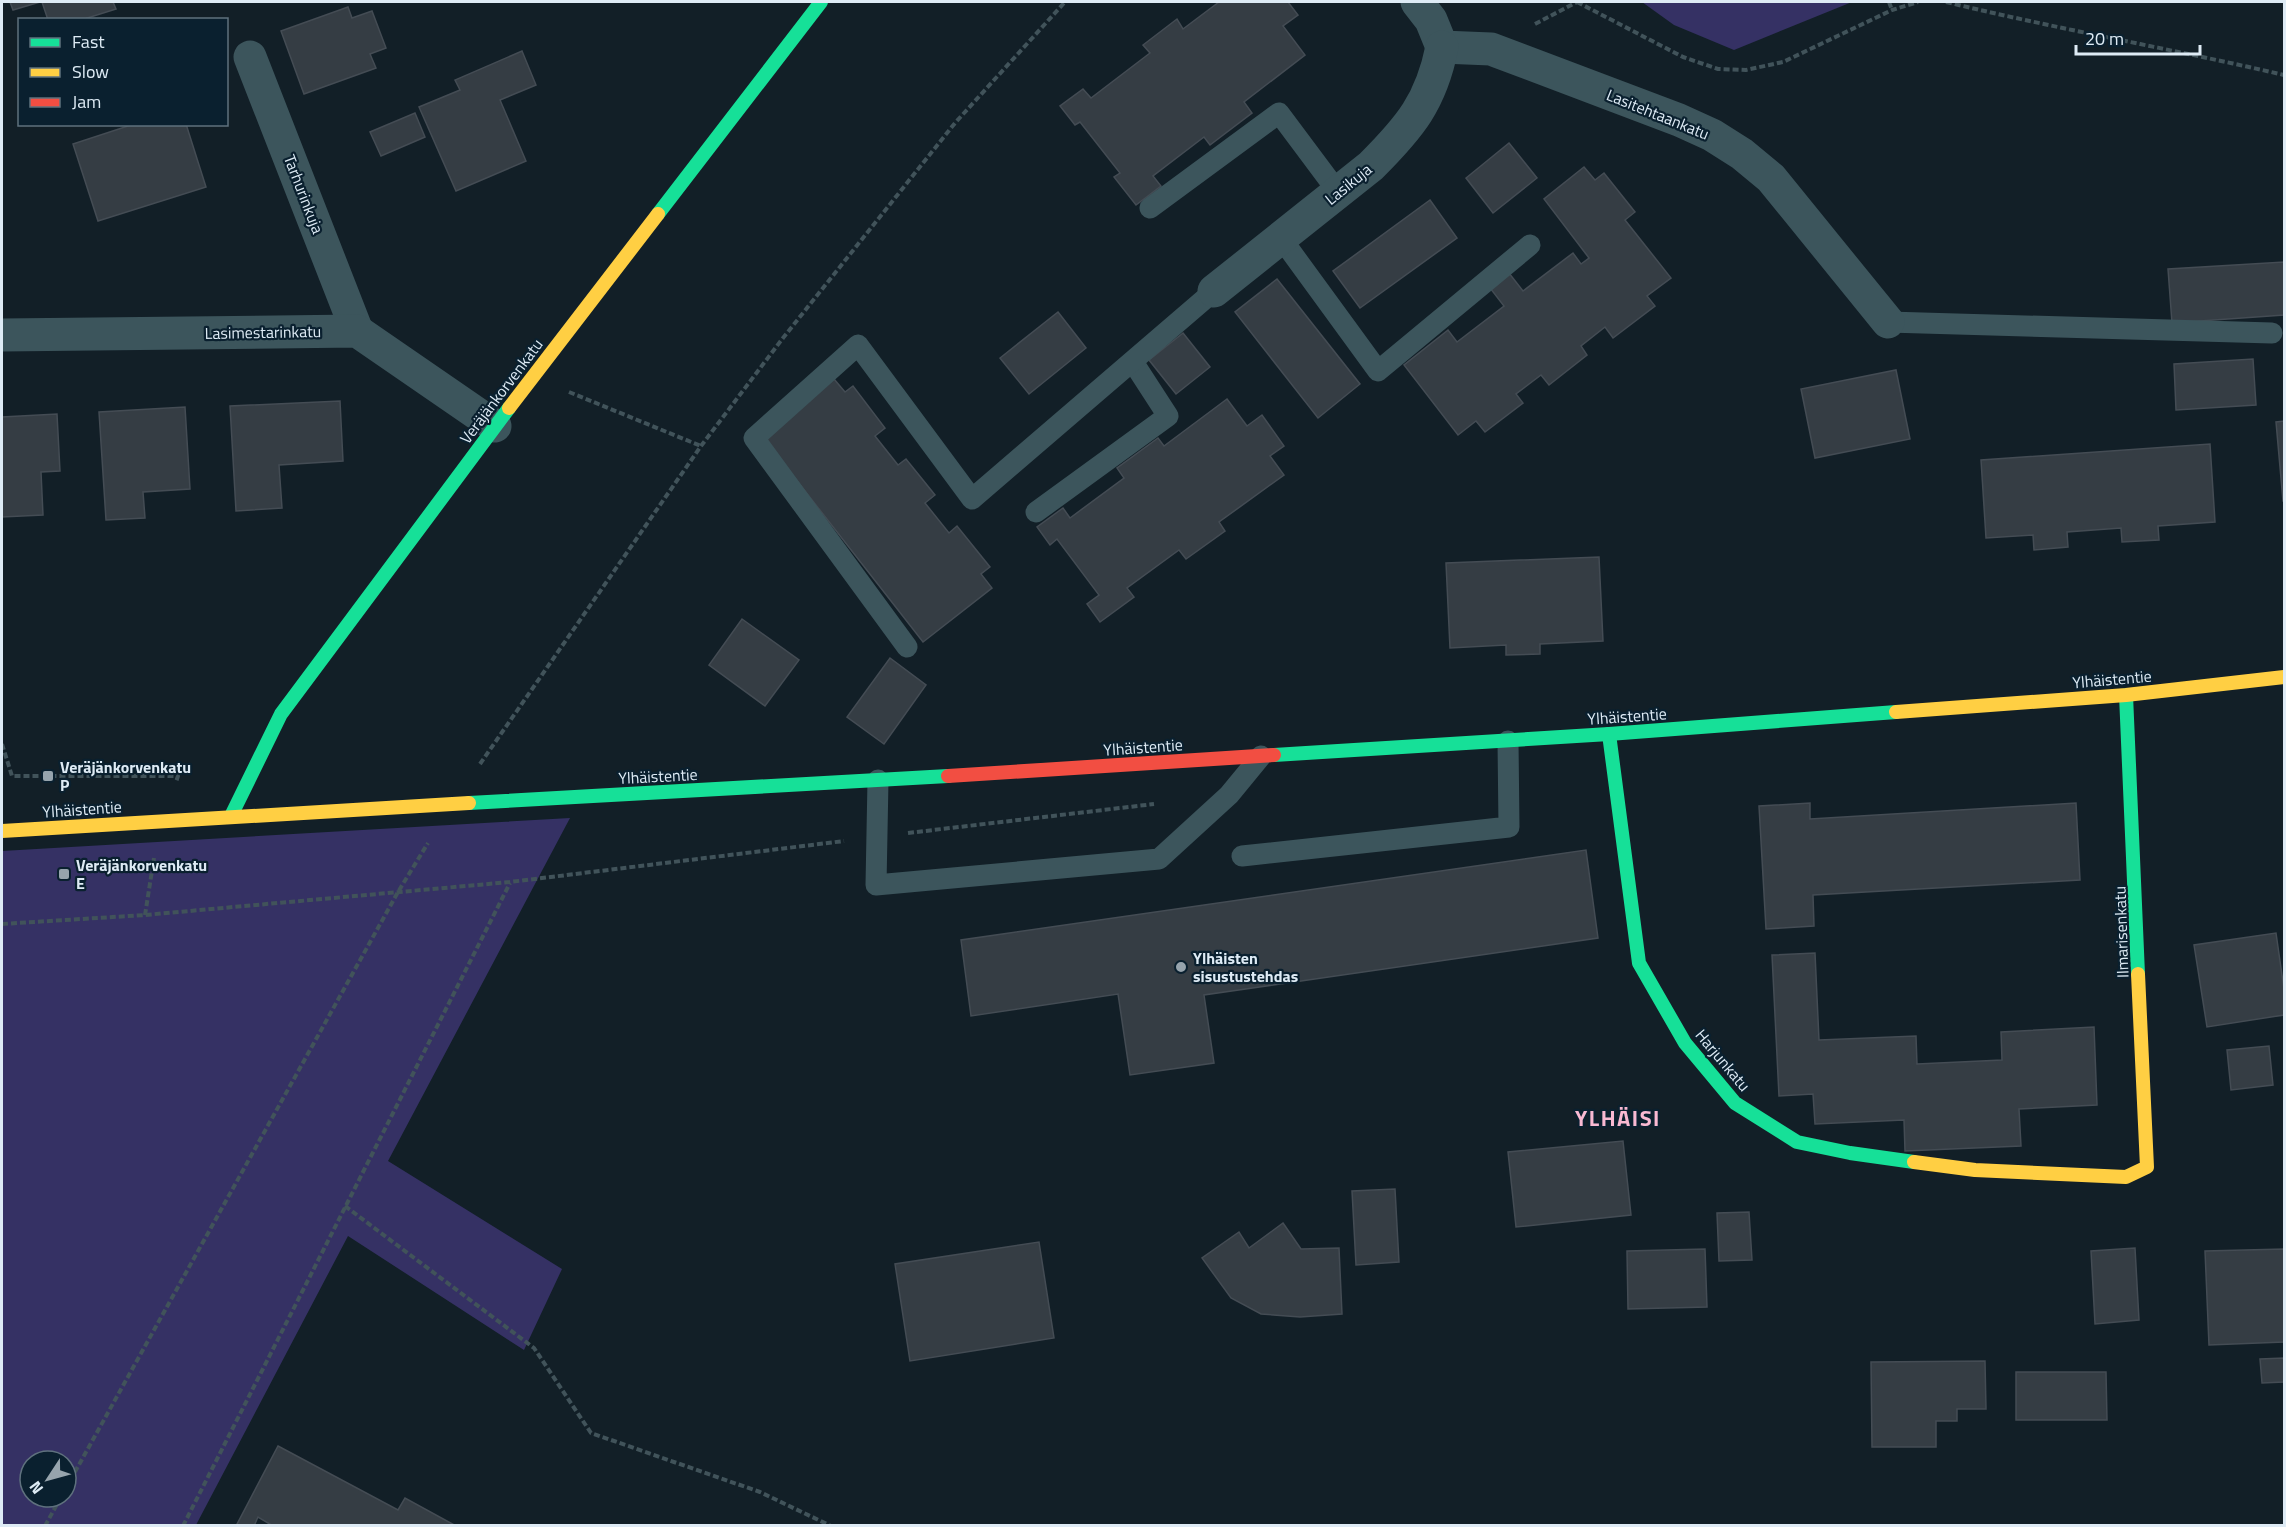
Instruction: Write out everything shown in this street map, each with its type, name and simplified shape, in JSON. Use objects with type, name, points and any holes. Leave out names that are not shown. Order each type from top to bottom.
[{"type":"street","name":"Veräjänkorvenkatu","points":[[231,816],[281,714],[532,377],[821,2]]},
{"type":"street","points":[[1417,2],[1431,20],[1442,47]]},
{"type":"street","name":"Lasikuja","points":[[1214,291],[1371,166],[1426,100],[1436,74],[1442,47]]},
{"type":"street","name":"Lasitehtaankatu","points":[[1442,47],[1491,49],[1679,120],[1712,135],[1742,154],[1771,178],[1888,322]]},
{"type":"street","name":"Tarhurinkuja","points":[[250,57],[357,331]]},
{"type":"street","points":[[357,331],[495,426]]},
{"type":"street","name":"Lasimestarinkatu","points":[[2,335],[357,331]]},
{"type":"street","name":"Ylhäistentie","points":[[2,831],[1508,741],[2126,695],[2284,677]]},
{"type":"street","name":"Ilmarisenkatu","points":[[2126,695],[2147,1167]]},
{"type":"street","name":"Harjunkatu","points":[[1609,734],[1639,963],[1685,1043],[1735,1103],[1797,1142],[1850,1153],[1975,1170],[2126,1177],[2147,1167]]},
{"type":"lane","points":[[1150,208],[1279,113],[1338,192]]},
{"type":"lane","points":[[1281,238],[1378,370],[1530,245]]},
{"type":"lane","points":[[907,647],[754,438],[858,345],[972,499],[1214,291]]},
{"type":"lane","points":[[1888,322],[2272,333]]},
{"type":"lane","points":[[1036,512],[1168,416],[1133,362]]},
{"type":"lane","points":[[1242,856],[1509,827],[1508,741]]},
{"type":"lane","points":[[878,780],[876,885],[1159,859],[1229,795],[1261,756]]},
{"type":"path","points":[[78,1466],[398,892],[453,804],[701,446],[783,338],[955,123],[1065,2]]},
{"type":"path","points":[[1577,2],[1683,57],[1718,69],[1746,70],[1783,62],[1893,10],[1918,2]]},
{"type":"path","points":[[1889,2],[1893,10]]},
{"type":"path","points":[[1946,2],[2025,21],[2181,51],[2284,75]]},
{"type":"path","points":[[532,377],[701,446]]},
{"type":"path","points":[[2,924],[145,915],[510,882],[1159,803]]},
{"type":"path","points":[[183,1526],[510,882]]},
{"type":"path","points":[[345,1206],[534,1348],[591,1433],[760,1492],[831,1526]]},
{"type":"path","points":[[45,1526],[54,1509]]},
{"type":"shaded area","points":[[1642,2],[1852,2],[1734,50],[1674,25]]},
{"type":"shaded area","points":[[570,818],[388,1161],[562,1269],[524,1350],[348,1236],[196,1525],[2,1525],[2,851]]},
{"type":"building","points":[[10,2],[40,2],[13,10]]},
{"type":"building","points":[[42,2],[113,2],[116,9],[87,18],[47,18]]},
{"type":"building","points":[[1219,2],[1288,2],[1298,15],[1283,26],[1305,55],[1244,102],[1252,113],[1210,145],[1204,137],[1153,176],[1161,186],[1136,205],[1114,177],[1120,173],[1080,122],[1075,125],[1060,106],[1083,89],[1091,98],[1150,53],[1143,45],[1177,19],[1183,29]]},
{"type":"building","points":[[348,7],[352,18],[372,11],[386,48],[370,54],[376,68],[304,94],[281,31]]},
{"type":"building","points":[[522,51],[536,85],[500,100],[526,161],[456,191],[419,107],[460,90],[455,80]]},
{"type":"building","points":[[415,113],[425,137],[381,156],[370,132]]},
{"type":"building","points":[[128,126],[187,126],[206,187],[98,221],[73,144]]},
{"type":"building","points":[[1509,143],[1537,178],[1493,213],[1466,178]]},
{"type":"building","points":[[1584,167],[1595,180],[1604,173],[1635,212],[1625,220],[1671,278],[1647,296],[1655,306],[1613,338],[1605,327],[1581,346],[1587,355],[1549,385],[1541,375],[1516,394],[1523,403],[1485,432],[1476,421],[1458,435],[1404,365],[1448,330],[1457,342],[1504,306],[1490,288],[1509,273],[1523,291],[1573,253],[1581,264],[1589,258],[1544,199]]},
{"type":"building","points":[[1430,200],[1457,238],[1360,308],[1333,271]]},
{"type":"building","points":[[2284,262],[2284,315],[2172,323],[2168,269]]},
{"type":"building","points":[[1277,279],[1360,384],[1318,418],[1235,312]]},
{"type":"building","points":[[1058,312],[1086,348],[1029,394],[1000,358]]},
{"type":"building","points":[[1183,333],[1210,367],[1176,394],[1149,360]]},
{"type":"building","points":[[2253,359],[2256,405],[2176,410],[2174,364]]},
{"type":"building","points":[[1896,370],[1910,439],[1815,458],[1801,389]]},
{"type":"building","points":[[834,379],[845,392],[853,386],[885,428],[875,436],[898,465],[906,459],[935,495],[925,503],[949,533],[957,526],[990,567],[981,574],[992,588],[923,642],[762,436]]},
{"type":"building","points":[[1227,399],[1247,426],[1262,415],[1284,446],[1270,456],[1284,475],[1219,522],[1225,531],[1186,559],[1179,550],[1127,588],[1134,597],[1100,622],[1087,604],[1099,595],[1057,539],[1050,545],[1037,527],[1063,508],[1070,518],[1124,478],[1117,468],[1158,438],[1164,446]]},
{"type":"building","points":[[340,401],[343,461],[279,465],[282,508],[236,511],[230,406]]},
{"type":"building","points":[[185,407],[190,489],[143,492],[145,518],[106,520],[99,412]]},
{"type":"building","points":[[57,414],[60,471],[41,472],[43,515],[2,517],[2,417]]},
{"type":"building","points":[[2284,421],[2284,501],[2283,501],[2276,422]]},
{"type":"building","points":[[2210,444],[2215,522],[2158,526],[2159,540],[2122,542],[2121,528],[2067,532],[2068,547],[2034,550],[2033,535],[1986,538],[1981,460]]},
{"type":"building","points":[[1599,557],[1603,641],[1540,644],[1540,654],[1506,655],[1506,645],[1450,648],[1446,563]]},
{"type":"building","points":[[742,619],[799,660],[765,706],[709,665]]},
{"type":"building","points":[[890,658],[926,685],[884,744],[847,717]]},
{"type":"building","points":[[1810,803],[1810,819],[2076,803],[2080,880],[1813,895],[1814,926],[1766,929],[1759,806]]},
{"type":"building","name":"Ylhäisten sisustustehdas","points":[[1586,850],[1598,938],[1204,995],[1214,1063],[1130,1075],[1118,994],[971,1016],[961,940]]},
{"type":"building","points":[[2276,933],[2284,989],[2284,1015],[2207,1027],[2194,945]]},
{"type":"building","points":[[1815,953],[1819,1040],[1916,1036],[1917,1064],[2002,1060],[2001,1032],[2094,1027],[2097,1105],[2019,1109],[2021,1146],[1905,1151],[1904,1120],[1815,1124],[1813,1094],[1779,1096],[1772,955]]},
{"type":"building","points":[[2269,1046],[2273,1085],[2231,1090],[2227,1050]]},
{"type":"building","points":[[1623,1141],[1631,1215],[1516,1227],[1508,1152]]},
{"type":"building","points":[[1395,1189],[1399,1262],[1356,1265],[1352,1191]]},
{"type":"building","points":[[1749,1212],[1752,1260],[1719,1261],[1717,1213]]},
{"type":"building","points":[[1283,1223],[1301,1249],[1339,1248],[1342,1314],[1300,1317],[1261,1314],[1231,1298],[1202,1258],[1239,1232],[1249,1248]]},
{"type":"building","points":[[1039,1242],[1054,1338],[910,1361],[895,1264]]},
{"type":"building","points":[[2135,1248],[2139,1320],[2095,1324],[2091,1251]]},
{"type":"building","points":[[1705,1249],[1707,1307],[1628,1309],[1627,1251]]},
{"type":"building","points":[[2284,1249],[2284,1342],[2209,1345],[2205,1251]]},
{"type":"building","points":[[2284,1358],[2284,1382],[2262,1383],[2260,1359]]},
{"type":"building","points":[[1985,1361],[1986,1409],[1957,1409],[1957,1421],[1936,1421],[1936,1447],[1872,1447],[1871,1362]]},
{"type":"building","points":[[2016,1372],[2106,1372],[2107,1420],[2016,1420]]},
{"type":"building","points":[[278,1446],[398,1510],[405,1498],[456,1526],[273,1526],[258,1517],[254,1526],[236,1526]]},
{"type":"traffic: fast","points":[[658,214],[821,2]]},
{"type":"traffic: fast","points":[[231,816],[281,714],[509,408]]},
{"type":"traffic: fast","points":[[2126,695],[2138,974]]},
{"type":"traffic: fast","points":[[1274,755],[1609,734],[1896,712]]},
{"type":"traffic: fast","points":[[1609,734],[1639,963],[1685,1043],[1735,1103],[1797,1142],[1850,1153],[1914,1162]]},
{"type":"traffic: fast","points":[[469,803],[948,776]]},
{"type":"traffic: slow","points":[[509,408],[658,214]]},
{"type":"traffic: slow","points":[[1896,712],[2126,695],[2284,677]]},
{"type":"traffic: slow","points":[[2,831],[469,803]]},
{"type":"traffic: slow","points":[[1914,1162],[1975,1170],[2126,1177],[2147,1167],[2138,974]]},
{"type":"traffic: jam","points":[[948,776],[1274,755]]},
{"type":"place","name":"Veräjänkorvenkatu P","points":[[48,776]]},
{"type":"place","name":"Veräjänkorvenkatu E","points":[[64,874]]},
{"type":"place","name":"Ylhäisten sisustustehdas","points":[[1181,967]]},
{"type":"district","name":"YLHÄISI","points":[[1618,1118]]}]
